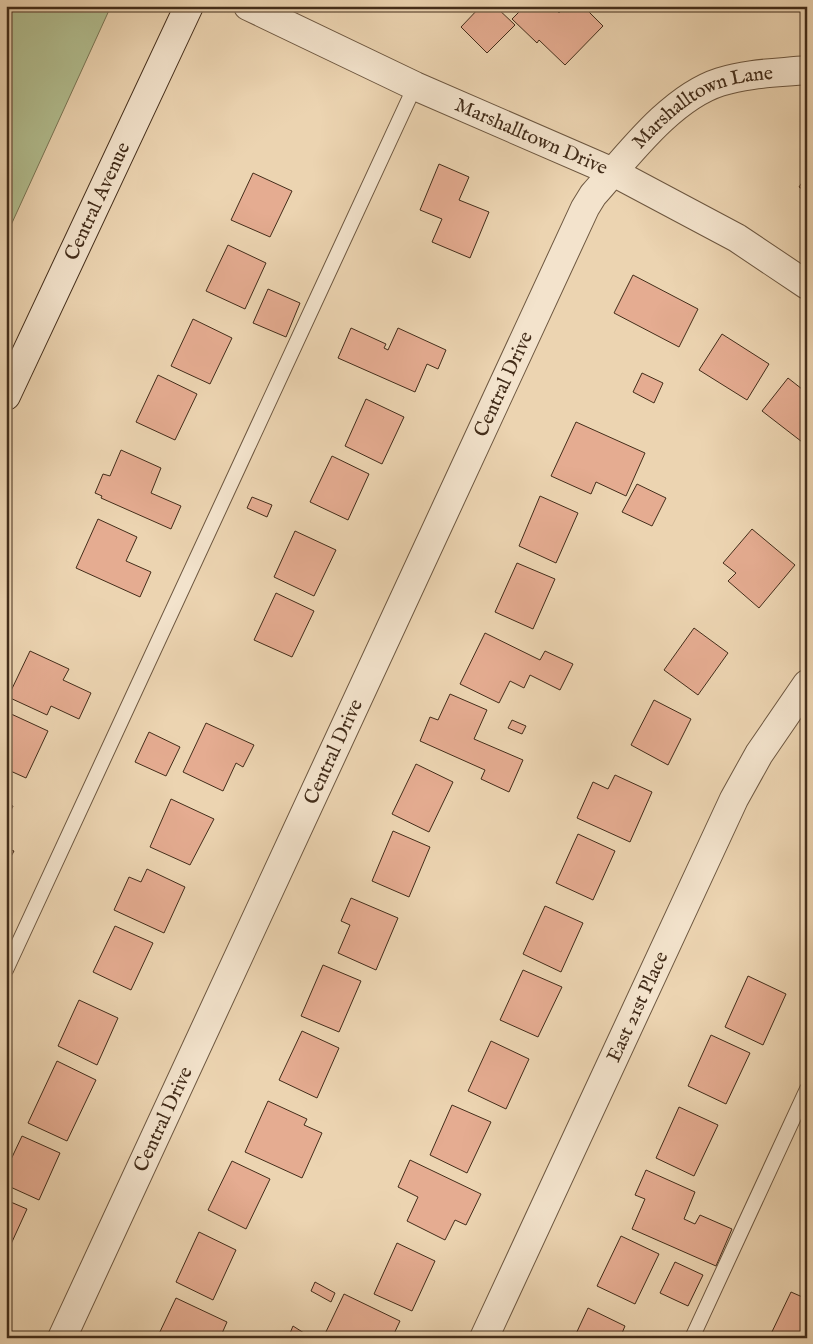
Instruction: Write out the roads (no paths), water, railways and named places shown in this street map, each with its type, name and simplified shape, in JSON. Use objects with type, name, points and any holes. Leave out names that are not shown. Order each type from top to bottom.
[{"type":"street","name":"Central Avenue","points":[[6,396],[189,6]]},
{"type":"street","name":"Marshalltown Drive","points":[[248,6],[415,86],[613,172],[736,238],[807,285]]},
{"type":"street","name":"Marshalltown Lane","points":[[613,172],[664,118],[697,93],[734,78],[807,70]]},
{"type":"street","name":"Central Drive","points":[[62,1338],[585,208],[593,195],[613,172]]},
{"type":"street","name":"East 21st Place","points":[[484,1338],[734,799],[759,754],[807,684]]},
{"type":"lane","points":[[6,970],[415,86]]},
{"type":"lane","points":[[692,1338],[807,1089]]}]
